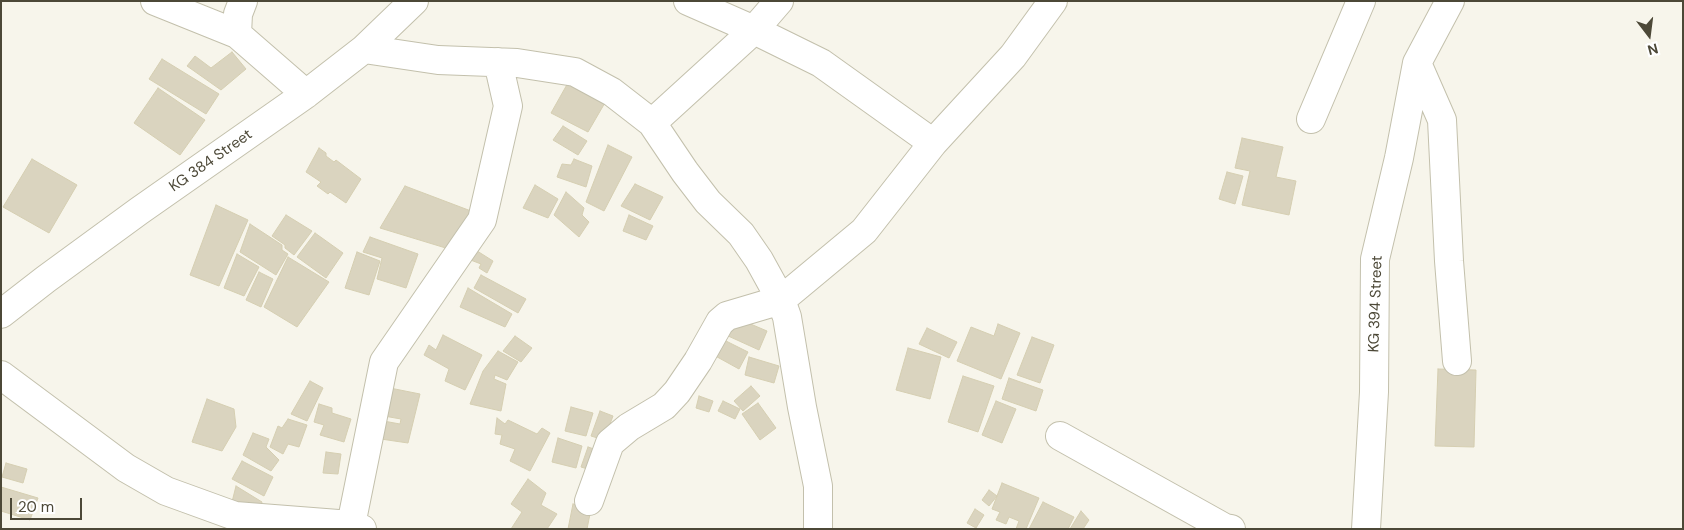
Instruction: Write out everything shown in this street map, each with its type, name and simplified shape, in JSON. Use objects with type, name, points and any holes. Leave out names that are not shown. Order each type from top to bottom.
[{"type":"street","points":[[155,1],[237,34],[306,94]]},
{"type":"street","points":[[237,34],[238,14],[243,1]]},
{"type":"street","name":"KG 384 Street","points":[[1,314],[46,278],[306,94],[364,49],[414,1]]},
{"type":"street","points":[[688,1],[754,30],[821,64],[933,143]]},
{"type":"street","points":[[652,123],[754,30],[779,1]]},
{"type":"street","points":[[589,501],[610,443],[629,428],[664,406],[677,392],[698,361],[720,322],[727,316],[781,300],[864,230],[933,143],[1013,56],[1053,1]]},
{"type":"street","points":[[1310,119],[1361,1]]},
{"type":"street","name":"KG 394 Street","points":[[1366,529],[1374,392],[1375,259],[1400,158],[1417,62],[1447,2]]},
{"type":"street","points":[[364,49],[438,60],[517,63],[575,72],[612,92],[652,123],[708,202],[741,234],[760,260],[781,300],[787,318],[818,486],[818,529]]},
{"type":"street","points":[[1,375],[126,468],[166,490],[235,516],[357,527],[384,362],[482,220],[508,106],[498,62]]},
{"type":"street","points":[[1417,62],[1442,120],[1449,261],[1457,361]]},
{"type":"street","points":[[1060,436],[1225,528],[1231,529]]},
{"type":"building","points":[[232,52],[246,69],[221,90],[187,66],[195,56],[211,68]]},
{"type":"building","points":[[162,59],[219,94],[206,114],[149,79]]},
{"type":"building","points":[[569,81],[606,101],[588,132],[551,113]]},
{"type":"building","points":[[158,88],[205,120],[180,155],[134,123]]},
{"type":"building","points":[[563,126],[587,141],[578,155],[553,140]]},
{"type":"building","points":[[1242,138],[1283,147],[1276,177],[1296,181],[1289,215],[1242,205],[1250,171],[1235,168]]},
{"type":"building","points":[[608,145],[632,157],[604,211],[586,202]]},
{"type":"building","points":[[319,148],[334,162],[336,160],[361,179],[346,203],[317,186],[321,182],[306,172]]},
{"type":"building","points":[[32,159],[77,185],[49,233],[3,207]]},
{"type":"building","points":[[574,159],[592,166],[586,187],[557,177],[562,164],[571,165]]},
{"type":"building","points":[[1227,172],[1243,176],[1235,204],[1219,199]]},
{"type":"building","points":[[635,184],[663,197],[650,220],[621,206]]},
{"type":"building","points":[[535,185],[558,199],[548,218],[523,208]]},
{"type":"building","points":[[405,186],[471,211],[449,249],[380,228]]},
{"type":"building","points":[[566,192],[584,208],[582,215],[589,222],[579,237],[554,215]]},
{"type":"building","points":[[216,205],[248,220],[219,286],[190,275]]},
{"type":"building","points":[[286,215],[312,231],[294,255],[285,248],[285,245],[272,236]]},
{"type":"building","points":[[629,215],[653,226],[646,240],[623,231]]},
{"type":"building","points":[[250,224],[282,245],[282,250],[288,254],[276,275],[240,252]]},
{"type":"building","points":[[315,233],[343,253],[326,278],[297,257]]},
{"type":"building","points":[[370,237],[418,254],[406,288],[377,279],[382,258],[363,252]]},
{"type":"building","points":[[474,249],[493,261],[487,273],[479,268],[481,264],[468,259]]},
{"type":"building","points":[[357,252],[380,261],[369,295],[345,288]]},
{"type":"building","points":[[237,254],[259,267],[244,296],[224,288]]},
{"type":"building","points":[[288,257],[329,282],[297,327],[264,307]]},
{"type":"building","points":[[259,272],[273,279],[261,307],[246,300]]},
{"type":"building","points":[[481,275],[526,299],[518,313],[474,288]]},
{"type":"building","points":[[468,288],[512,314],[505,327],[460,307]]},
{"type":"building","points":[[734,317],[767,331],[759,350],[726,335]]},
{"type":"building","points":[[998,324],[1020,333],[1001,379],[957,361],[971,327],[994,336]]},
{"type":"building","points":[[927,328],[957,342],[949,358],[919,344]]},
{"type":"building","points":[[443,335],[482,355],[465,390],[445,381],[449,369],[424,355],[429,345],[436,350]]},
{"type":"building","points":[[515,336],[532,348],[521,362],[503,351]]},
{"type":"building","points":[[1032,337],[1054,345],[1040,383],[1017,375]]},
{"type":"building","points":[[724,340],[748,352],[739,369],[710,353]]},
{"type":"building","points":[[908,348],[941,357],[930,399],[896,390]]},
{"type":"building","points":[[498,351],[518,362],[507,380],[495,375],[494,379],[506,384],[501,411],[470,404],[483,371]]},
{"type":"building","points":[[749,357],[779,366],[774,383],[745,375]]},
{"type":"building","points":[[1438,369],[1476,370],[1474,447],[1435,446]]},
{"type":"building","points":[[963,376],[994,386],[978,432],[948,422]]},
{"type":"building","points":[[1009,378],[1043,390],[1036,411],[1002,399]]},
{"type":"building","points":[[310,381],[323,388],[307,421],[291,414]]},
{"type":"building","points":[[751,386],[760,396],[743,411],[734,401]]},
{"type":"building","points":[[390,388],[420,394],[408,443],[374,438],[378,420],[400,424],[401,419],[384,416]]},
{"type":"building","points":[[699,396],[713,401],[709,412],[696,408]]},
{"type":"building","points":[[207,399],[234,409],[236,427],[222,451],[192,442]]},
{"type":"building","points":[[723,401],[740,409],[735,419],[718,411]]},
{"type":"building","points":[[996,401],[1016,409],[1002,443],[982,435]]},
{"type":"building","points":[[758,403],[776,428],[760,440],[742,414]]},
{"type":"building","points":[[319,404],[332,408],[332,413],[351,419],[344,442],[320,435],[324,425],[314,422]]},
{"type":"building","points":[[571,407],[593,413],[586,436],[565,431]]},
{"type":"building","points":[[600,411],[613,416],[604,440],[591,436]]},
{"type":"building","points":[[497,418],[505,424],[508,420],[537,434],[542,428],[550,433],[530,471],[510,461],[515,449],[500,444],[502,435],[495,434]]},
{"type":"building","points":[[288,419],[307,425],[299,447],[288,444],[283,454],[270,447],[278,426],[282,428]]},
{"type":"building","points":[[253,433],[269,439],[266,447],[279,460],[271,471],[243,455]]},
{"type":"building","points":[[558,438],[582,446],[576,468],[552,462]]},
{"type":"building","points":[[588,447],[597,450],[594,471],[581,467]]},
{"type":"building","points":[[326,452],[341,454],[338,474],[323,473]]},
{"type":"building","points":[[242,461],[273,477],[264,496],[232,479]]},
{"type":"building","points":[[6,463],[27,469],[23,483],[2,477]]},
{"type":"building","points":[[528,479],[546,493],[541,505],[557,514],[547,529],[511,529],[522,512],[511,504]]},
{"type":"building","points":[[1002,483],[1039,498],[1026,529],[1016,529],[1019,521],[1009,517],[1006,524],[996,520],[1000,512],[992,509]]},
{"type":"building","points":[[236,486],[262,502],[259,514],[231,506]]},
{"type":"building","points":[[1,487],[38,498],[30,520],[1,511]]},
{"type":"building","points":[[989,490],[997,496],[989,506],[982,500]]},
{"type":"building","points":[[1043,502],[1074,517],[1068,529],[1029,529]]},
{"type":"building","points":[[573,504],[591,509],[587,529],[568,529]]},
{"type":"building","points":[[975,509],[984,515],[976,528],[967,523]]},
{"type":"building","points":[[1081,511],[1089,520],[1083,529],[1070,529]]}]
